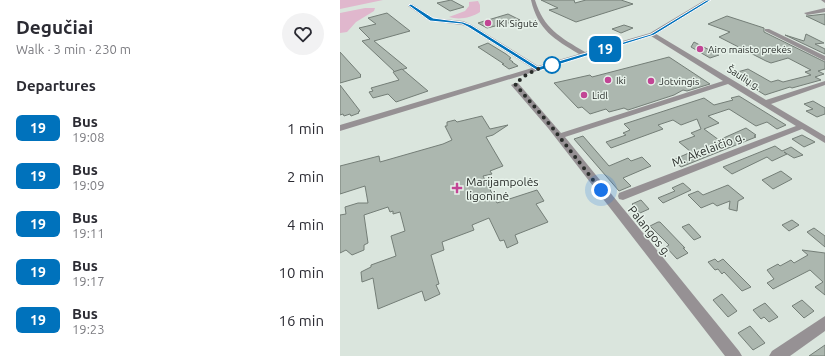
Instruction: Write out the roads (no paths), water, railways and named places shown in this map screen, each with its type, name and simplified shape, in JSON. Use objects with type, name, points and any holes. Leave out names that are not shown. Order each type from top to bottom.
[{"type":"street","points":[[533,0],[540,20],[546,27],[565,42],[586,55]]},
{"type":"street","points":[[340,128],[433,100],[512,81],[536,70],[652,34],[706,0]]},
{"type":"street","points":[[410,5],[432,20],[463,23],[470,26],[536,70]]},
{"type":"street","points":[[807,13],[825,10]]},
{"type":"street","points":[[767,30],[825,59]]},
{"type":"street","name":"Šaulių g.","points":[[652,34],[825,140]]},
{"type":"street","points":[[512,81],[536,70]]},
{"type":"street","name":"Palangos g.","points":[[512,81],[559,136],[734,356]]},
{"type":"street","points":[[559,136],[730,81]]},
{"type":"street","points":[[765,103],[825,83]]},
{"type":"street","name":"M. Akelaičio g.","points":[[623,196],[803,126]]},
{"type":"street","points":[[777,356],[825,323]]},
{"type":"place","name":"IKI Sigutė","points":[[488,23]]},
{"type":"place","name":"Airo maisto prekės","points":[[700,49]]},
{"type":"place","name":"Iki","points":[[608,80]]},
{"type":"place","name":"Jotvingis","points":[[651,81]]},
{"type":"place","name":"Lidl","points":[[584,95]]},
{"type":"place","name":"Marijampolės ligoninė","points":[[457,188]]}]
